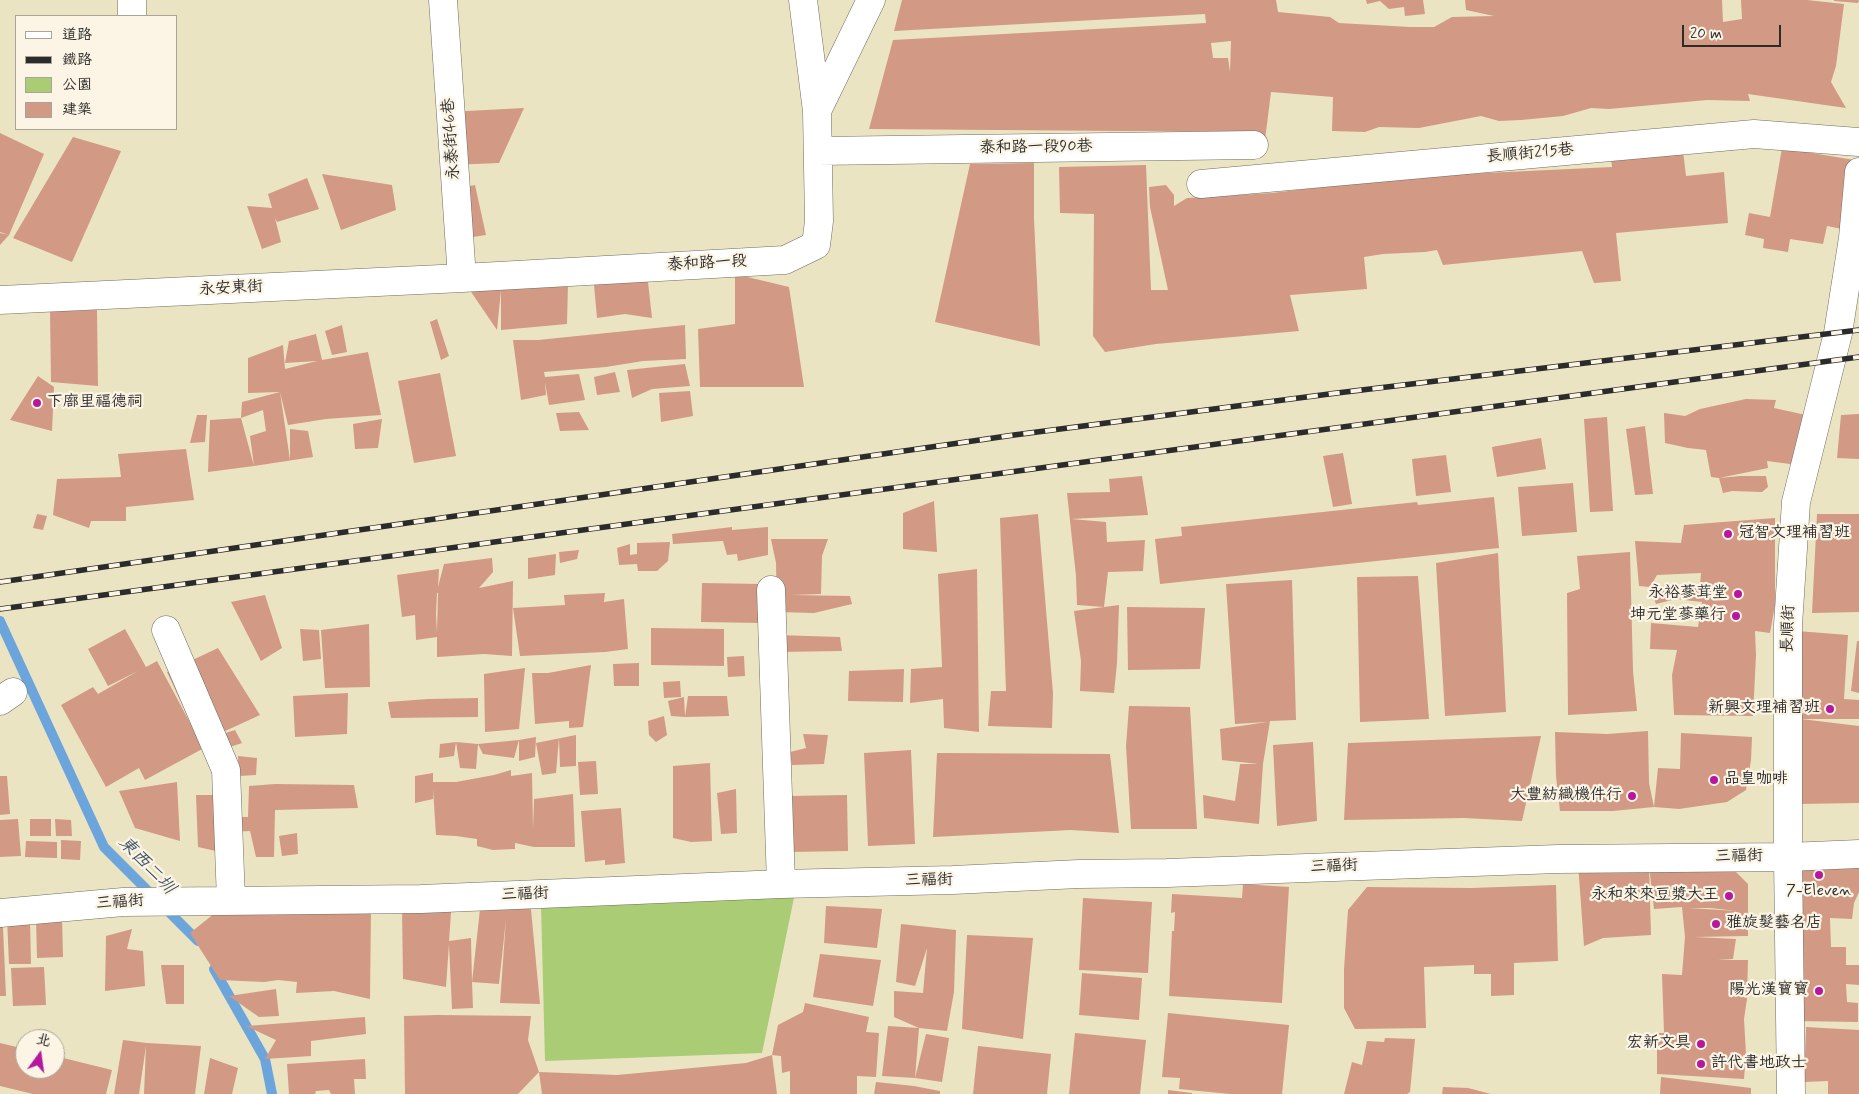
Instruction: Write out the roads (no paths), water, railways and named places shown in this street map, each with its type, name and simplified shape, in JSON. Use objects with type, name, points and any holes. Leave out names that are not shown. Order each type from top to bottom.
[{"type":"street","points":[[132,0],[132,15]]},
{"type":"street","name":"永泰街46巷","points":[[443,0],[462,278]]},
{"type":"street","name":"泰和路一段","points":[[462,278],[785,260],[816,245],[819,221],[817,111],[804,0]]},
{"type":"street","name":"泰和路一段","points":[[817,111],[871,0]]},
{"type":"street","name":"長順街215巷","points":[[1201,184],[1754,134],[1859,142]]},
{"type":"street","name":"泰和路一段90巷","points":[[818,151],[1254,145]]},
{"type":"street","name":"長順街","points":[[1792,1094],[1788,857],[1788,625],[1796,502],[1838,332],[1856,238],[1859,172]]},
{"type":"street","name":"永安東街","points":[[0,300],[462,278]]},
{"type":"street","points":[[771,590],[781,884]]},
{"type":"street","points":[[166,630],[226,770],[231,900]]},
{"type":"street","name":"三福街","points":[[0,913],[166,900],[421,899],[781,884],[953,880],[1079,874],[1168,873],[1558,859],[1788,857],[1859,854]]},
{"type":"waterway","name":"東西二圳","points":[[0,621],[104,847],[198,941]]},
{"type":"waterway","name":"東西二圳","points":[[214,969],[265,1059],[272,1094]]},
{"type":"railway","points":[[0,582],[1014,435],[1337,393],[1859,330]]},
{"type":"railway","points":[[0,609],[1859,357]]},
{"type":"place","name":"下廍里福德祠","points":[[37,403]]},
{"type":"place","name":"冠智文理補習班","points":[[1728,534]]},
{"type":"place","name":"永裕蔘茸堂","points":[[1738,594]]},
{"type":"place","name":"坤元堂蔘藥行","points":[[1736,616]]},
{"type":"place","name":"新興文理補習班","points":[[1830,709]]},
{"type":"place","name":"品皇咖啡","points":[[1714,780]]},
{"type":"place","name":"大豐紡織機件行","points":[[1632,796]]},
{"type":"place","name":"7-Eleven","points":[[1819,875]]},
{"type":"place","name":"永和來來豆漿大王","points":[[1729,896]]},
{"type":"place","name":"雅旋髮藝名店","points":[[1716,924]]},
{"type":"place","name":"陽光漢寶寶","points":[[1819,991]]},
{"type":"place","name":"宏新文具","points":[[1701,1044]]},
{"type":"place","name":"許代書地政士","points":[[1701,1064]]}]
